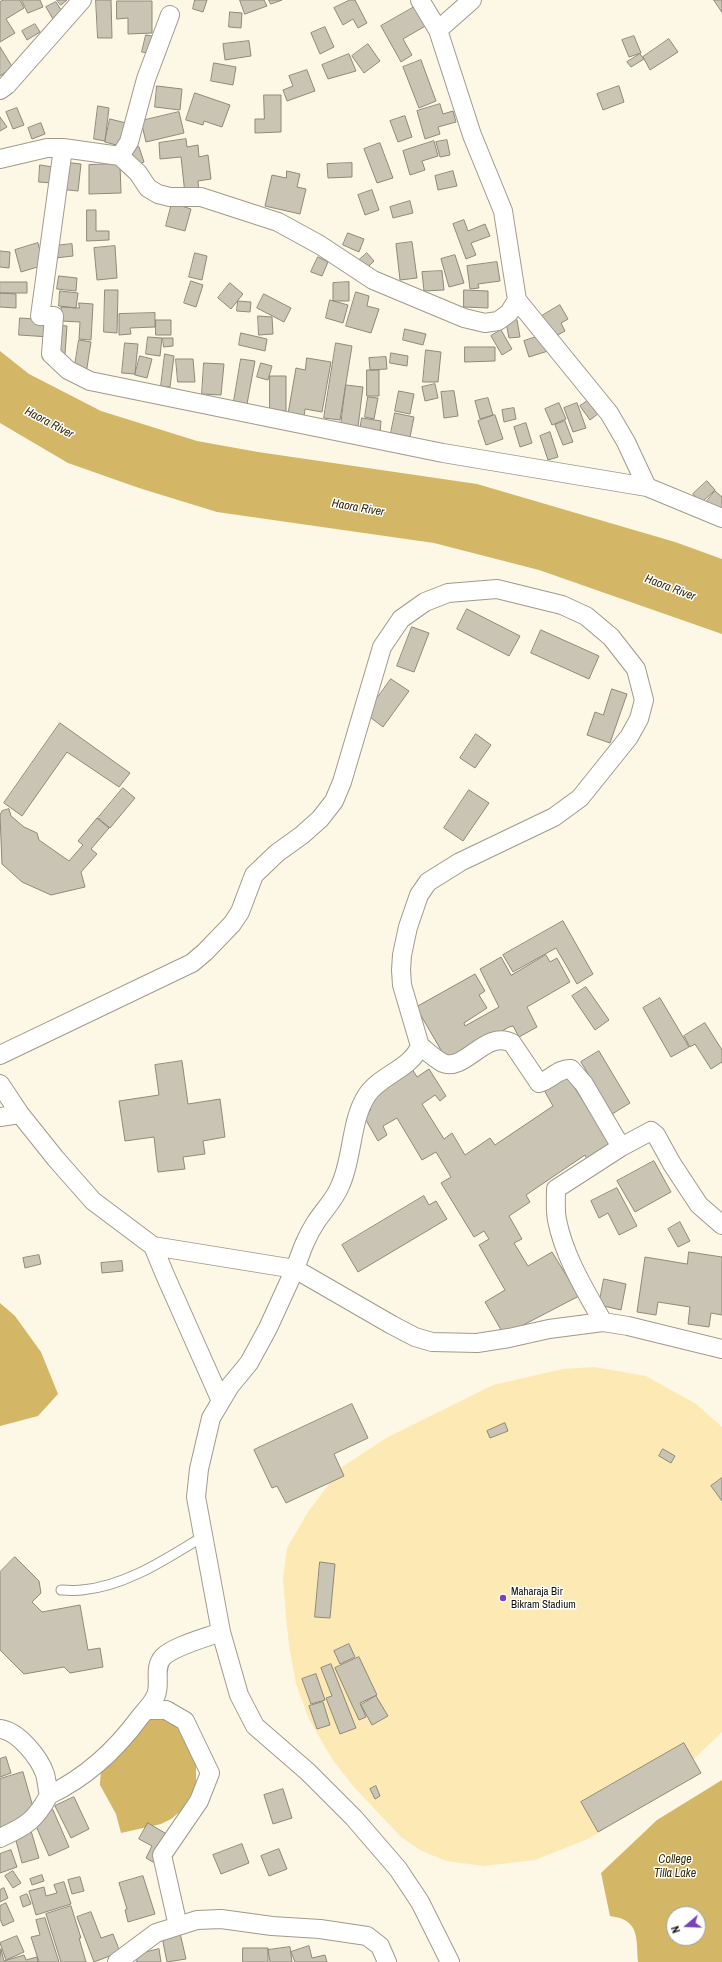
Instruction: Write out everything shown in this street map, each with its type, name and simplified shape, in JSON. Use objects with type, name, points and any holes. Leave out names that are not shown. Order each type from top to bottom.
[{"type":"street","points":[[0,90],[7,85],[82,0]]},
{"type":"street","points":[[420,0],[438,30],[472,135],[503,211],[517,300],[609,413],[626,442],[647,487]]},
{"type":"street","points":[[438,30],[472,0]]},
{"type":"street","points":[[120,156],[129,142],[146,79],[170,15]]},
{"type":"street","points":[[0,159],[47,148],[63,148],[120,156],[138,173],[148,188],[158,194],[170,197],[201,197],[278,222],[320,244],[373,280],[464,318],[485,323],[498,320],[509,313],[517,300]]},
{"type":"street","points":[[63,148],[40,316],[54,316],[51,354],[68,370],[90,381],[443,453],[647,487],[722,518]]},
{"type":"street","points":[[0,1055],[192,963],[224,934],[240,912],[254,875],[277,853],[302,835],[320,819],[334,801],[342,782],[382,648],[401,619],[425,602],[448,593],[498,590],[562,605],[586,616],[611,637],[636,669],[644,700],[639,719],[629,737],[580,798],[554,816],[460,862],[428,882],[419,895],[408,927],[402,955],[401,970],[402,985],[420,1046],[418,1052],[373,1088],[367,1095],[353,1134],[347,1168],[340,1187],[303,1243],[295,1269],[268,1328],[249,1363],[221,1400],[211,1418],[199,1469],[196,1497],[202,1537],[221,1632],[239,1695],[255,1726],[308,1772],[354,1818],[398,1869],[420,1902],[450,1962]]},
{"type":"street","points":[[420,1046],[444,1063],[452,1063],[458,1062],[484,1045],[500,1040],[506,1040],[512,1043],[539,1083],[565,1068],[571,1069],[584,1084],[622,1147]]},
{"type":"street","points":[[0,1084],[20,1114],[56,1160],[93,1201],[153,1246],[295,1269],[392,1325],[415,1337],[432,1342],[477,1342],[509,1338],[549,1329],[603,1322],[628,1326],[722,1349]]},
{"type":"street","points":[[0,1117],[20,1114]]},
{"type":"street","points":[[603,1322],[583,1287],[564,1244],[557,1219],[556,1189],[622,1147],[651,1131],[656,1134],[672,1164],[699,1205],[722,1225]]},
{"type":"street","points":[[153,1246],[164,1275],[221,1400]]},
{"type":"street","points":[[0,1838],[22,1828],[39,1814],[49,1795],[72,1784],[91,1770],[129,1733],[157,1692],[158,1667],[164,1656],[174,1650],[221,1632]]},
{"type":"street","points":[[146,1710],[166,1710],[185,1721],[210,1773],[199,1801],[162,1854],[178,1926]]},
{"type":"street","points":[[0,1729],[6,1730],[25,1744],[35,1756],[44,1773],[49,1795]]},
{"type":"street","points":[[117,1962],[156,1933],[197,1920],[221,1919],[367,1936],[380,1946],[387,1962]]},
{"type":"lane","points":[[61,1590],[82,1590],[114,1583],[143,1571],[202,1537]]},
{"type":"shaded area","name":"Maharaja Bir Bikram Stadium","points":[[594,1367],[646,1376],[696,1404],[722,1427],[722,1732],[673,1779],[642,1806],[590,1838],[535,1860],[484,1866],[446,1861],[420,1850],[401,1837],[354,1787],[332,1759],[309,1719],[296,1684],[289,1645],[283,1578],[287,1548],[308,1512],[342,1467],[388,1437],[493,1385],[563,1369]]},
{"type":"water","name":"Haora River","points":[[0,351],[29,374],[101,411],[197,441],[258,452],[477,484],[675,542],[722,559],[722,634],[539,570],[434,543],[217,512],[139,488],[68,463],[0,423]]},
{"type":"water","points":[[0,1303],[15,1316],[41,1352],[58,1394],[38,1416],[0,1426]]},
{"type":"water","points":[[173,1702],[186,1715],[196,1747],[196,1786],[182,1810],[171,1819],[161,1824],[121,1833],[116,1814],[100,1785],[101,1768],[160,1704]]},
{"type":"water","name":"College Tilla Lake","points":[[722,1780],[722,1962],[638,1962],[636,1938],[632,1926],[627,1921],[610,1916],[601,1873],[657,1820]]},
{"type":"building","points":[[4,0],[20,0],[24,8],[6,19],[15,33],[0,42],[0,2]]},
{"type":"building","points":[[22,0],[40,0],[43,7],[28,13]]},
{"type":"building","points":[[57,0],[67,0],[61,5]]},
{"type":"building","points":[[96,0],[111,0],[112,38],[98,38]]},
{"type":"building","points":[[195,0],[207,0],[203,12],[193,9]]},
{"type":"building","points":[[240,0],[264,0],[267,6],[245,14]]},
{"type":"building","points":[[269,0],[282,0],[271,4]]},
{"type":"building","points":[[350,0],[355,0],[367,23],[358,28],[353,19],[343,25],[334,8]]},
{"type":"building","points":[[714,0],[722,0],[722,12]]},
{"type":"building","points":[[117,1],[152,1],[152,33],[128,34],[128,18],[117,19]]},
{"type":"building","points":[[56,2],[63,13],[53,19],[46,7]]},
{"type":"building","points":[[416,6],[427,25],[403,39],[412,55],[401,62],[381,26]]},
{"type":"building","points":[[230,12],[242,13],[241,28],[229,27]]},
{"type":"building","points":[[35,24],[40,32],[27,40],[22,31]]},
{"type":"building","points":[[325,27],[334,47],[320,54],[311,33]]},
{"type":"building","points":[[146,35],[158,37],[154,54],[142,52]]},
{"type":"building","points":[[634,36],[641,53],[629,57],[622,40]]},
{"type":"building","points":[[669,39],[678,52],[650,70],[643,57]]},
{"type":"building","points":[[249,41],[251,56],[225,60],[223,44]]},
{"type":"building","points":[[368,44],[380,61],[364,73],[352,56]]},
{"type":"building","points":[[0,47],[13,68],[0,76]]},
{"type":"building","points":[[349,54],[356,71],[328,79],[322,65]]},
{"type":"building","points":[[640,54],[644,59],[631,67],[627,62]]},
{"type":"building","points":[[421,60],[436,101],[419,108],[403,67]]},
{"type":"building","points":[[214,63],[236,67],[233,85],[211,81]]},
{"type":"building","points":[[307,70],[315,91],[287,101],[283,90],[293,86],[289,76]]},
{"type":"building","points":[[157,86],[182,89],[180,110],[155,107]]},
{"type":"building","points":[[619,86],[624,102],[603,110],[597,94]]},
{"type":"building","points":[[195,93],[230,105],[222,127],[204,121],[203,125],[186,120]]},
{"type":"building","points":[[264,95],[281,95],[281,132],[255,133],[255,119],[264,119]]},
{"type":"building","points":[[440,104],[443,114],[453,111],[456,122],[438,127],[440,134],[425,139],[417,111]]},
{"type":"building","points":[[98,106],[109,108],[105,141],[94,139]]},
{"type":"building","points":[[17,108],[24,125],[13,129],[6,112]]},
{"type":"building","points":[[179,112],[184,133],[146,142],[141,121]]},
{"type":"building","points":[[405,116],[412,137],[398,142],[390,121]]},
{"type":"building","points":[[0,117],[7,127],[0,131]]},
{"type":"building","points":[[110,119],[126,123],[120,146],[105,142]]},
{"type":"building","points":[[41,123],[45,134],[32,139],[28,128]]},
{"type":"building","points":[[186,139],[187,147],[198,145],[199,157],[208,155],[211,179],[198,181],[199,194],[185,194],[181,157],[160,159],[159,143]]},
{"type":"building","points":[[447,140],[450,155],[440,157],[436,142]]},
{"type":"building","points":[[434,141],[438,156],[422,161],[425,170],[410,175],[403,151]]},
{"type":"building","points":[[380,143],[393,178],[377,183],[364,149]]},
{"type":"building","points":[[139,147],[144,162],[134,166],[129,150]]},
{"type":"building","points":[[63,162],[81,164],[78,191],[59,189]]},
{"type":"building","points":[[352,163],[352,177],[328,178],[327,164]]},
{"type":"building","points":[[120,164],[121,193],[89,194],[89,165]]},
{"type":"building","points":[[40,165],[53,167],[52,183],[39,182]]},
{"type":"building","points":[[287,171],[300,174],[297,187],[306,189],[300,214],[265,206],[272,175],[286,178]]},
{"type":"building","points":[[453,171],[457,186],[438,190],[435,176]]},
{"type":"building","points":[[372,190],[379,210],[365,215],[358,195]]},
{"type":"building","points":[[410,201],[413,213],[393,218],[390,207]]},
{"type":"building","points":[[172,203],[191,209],[185,231],[166,226]]},
{"type":"building","points":[[87,210],[96,210],[96,231],[109,231],[109,240],[87,241]]},
{"type":"building","points":[[464,220],[468,231],[485,224],[490,236],[471,243],[476,255],[466,259],[453,224]]},
{"type":"building","points":[[348,233],[364,239],[359,252],[343,245]]},
{"type":"building","points":[[412,242],[417,278],[400,280],[396,244]]},
{"type":"building","points":[[38,243],[44,265],[21,272],[15,250]]},
{"type":"building","points":[[72,244],[73,256],[55,258],[54,246]]},
{"type":"building","points":[[115,246],[117,278],[97,280],[94,248]]},
{"type":"building","points":[[0,251],[10,252],[9,268],[0,267]]},
{"type":"building","points":[[195,253],[207,256],[202,280],[189,277]]},
{"type":"building","points":[[367,253],[374,261],[366,269],[358,261]]},
{"type":"building","points":[[455,255],[464,283],[449,287],[441,259]]},
{"type":"building","points":[[318,257],[328,262],[322,276],[311,272]]},
{"type":"building","points":[[497,262],[500,281],[478,284],[479,288],[470,289],[467,266]]},
{"type":"building","points":[[442,271],[444,290],[424,291],[422,272]]},
{"type":"building","points":[[59,276],[77,278],[76,291],[57,289]]},
{"type":"building","points":[[191,281],[203,285],[196,307],[184,303]]},
{"type":"building","points":[[0,282],[27,282],[27,293],[0,293]]},
{"type":"building","points":[[349,282],[349,301],[333,301],[333,283]]},
{"type":"building","points":[[230,283],[243,294],[231,309],[218,298]]},
{"type":"building","points":[[105,290],[118,290],[117,333],[104,332]]},
{"type":"building","points":[[464,290],[488,291],[488,308],[464,307]]},
{"type":"building","points":[[60,291],[78,293],[76,308],[59,306]]},
{"type":"building","points":[[356,292],[369,296],[367,306],[379,309],[371,333],[346,326]]},
{"type":"building","points":[[0,293],[16,294],[16,308],[0,307]]},
{"type":"building","points":[[264,294],[291,308],[284,322],[257,308]]},
{"type":"building","points":[[330,300],[348,305],[343,323],[326,318]]},
{"type":"building","points":[[238,301],[251,302],[250,312],[237,311]]},
{"type":"building","points":[[79,303],[93,304],[91,340],[79,339],[80,322],[61,321],[61,307],[79,308]]},
{"type":"building","points":[[560,305],[568,319],[561,323],[565,331],[552,338],[540,317]]},
{"type":"building","points":[[155,313],[155,327],[130,328],[131,334],[119,335],[119,314]]},
{"type":"building","points":[[258,316],[272,317],[273,334],[259,335]]},
{"type":"building","points":[[20,318],[50,320],[50,337],[19,335]]},
{"type":"building","points":[[156,320],[171,320],[171,335],[156,335]]},
{"type":"building","points":[[517,320],[520,337],[509,338],[506,322]]},
{"type":"building","points":[[56,325],[67,326],[65,354],[53,353]]},
{"type":"building","points":[[405,329],[426,334],[423,345],[403,340]]},
{"type":"building","points":[[501,330],[512,349],[502,355],[491,336]]},
{"type":"building","points":[[241,333],[267,339],[265,351],[239,345]]},
{"type":"building","points":[[542,335],[548,351],[529,357],[524,341]]},
{"type":"building","points":[[148,337],[162,338],[160,356],[146,354]]},
{"type":"building","points":[[163,338],[173,338],[173,346],[164,347]]},
{"type":"building","points":[[79,340],[91,342],[86,374],[74,372]]},
{"type":"building","points":[[125,343],[138,344],[135,374],[122,373]]},
{"type":"building","points":[[336,343],[352,346],[340,420],[324,418]]},
{"type":"building","points":[[465,347],[495,347],[495,361],[465,362]]},
{"type":"building","points":[[426,350],[441,352],[438,382],[423,382]]},
{"type":"building","points":[[391,353],[408,356],[407,366],[390,363]]},
{"type":"building","points":[[165,354],[174,356],[170,387],[161,386]]},
{"type":"building","points":[[140,356],[152,359],[147,378],[135,375]]},
{"type":"building","points":[[386,357],[387,369],[370,370],[369,358]]},
{"type":"building","points":[[307,358],[331,362],[322,412],[305,409],[304,417],[288,414],[296,368],[305,370]]},
{"type":"building","points":[[176,359],[193,359],[195,382],[178,382]]},
{"type":"building","points":[[241,359],[255,361],[247,404],[234,401]]},
{"type":"building","points":[[204,363],[224,364],[221,395],[202,394]]},
{"type":"building","points":[[261,363],[272,366],[268,380],[257,377]]},
{"type":"building","points":[[367,370],[379,370],[379,396],[367,396]]},
{"type":"building","points":[[270,376],[286,376],[286,411],[270,411]]},
{"type":"building","points":[[435,384],[438,398],[425,401],[422,387]]},
{"type":"building","points":[[346,385],[363,387],[358,427],[341,425]]},
{"type":"building","points":[[399,391],[414,394],[410,414],[395,411]]},
{"type":"building","points":[[454,391],[458,416],[444,418],[441,392]]},
{"type":"building","points":[[368,397],[378,398],[374,419],[365,417]]},
{"type":"building","points":[[488,398],[493,415],[480,419],[475,401]]},
{"type":"building","points":[[589,400],[599,413],[590,420],[580,406]]},
{"type":"building","points":[[559,403],[566,419],[552,425],[545,409]]},
{"type":"building","points":[[577,403],[586,428],[573,432],[564,408]]},
{"type":"building","points":[[514,408],[516,419],[504,422],[502,410]]},
{"type":"building","points":[[395,413],[414,417],[410,437],[391,433]]},
{"type":"building","points":[[495,415],[503,439],[486,445],[478,421]]},
{"type":"building","points":[[362,418],[381,421],[380,433],[360,430]]},
{"type":"building","points":[[565,421],[573,442],[563,445],[555,425]]},
{"type":"building","points":[[526,423],[532,443],[520,447],[514,427]]},
{"type":"building","points":[[550,432],[558,457],[548,460],[540,436]]},
{"type":"building","points":[[707,481],[715,490],[701,503],[693,494]]},
{"type":"building","points":[[715,491],[722,497],[722,514],[707,501]]},
{"type":"building","points":[[467,609],[520,636],[509,656],[457,629]]},
{"type":"building","points":[[412,627],[429,633],[414,672],[397,666]]},
{"type":"building","points":[[541,630],[599,656],[589,679],[531,653]]},
{"type":"building","points":[[391,679],[409,691],[383,727],[366,714]]},
{"type":"building","points":[[612,689],[627,694],[610,743],[587,735],[595,712],[603,715]]},
{"type":"building","points":[[60,723],[130,773],[119,787],[67,752],[22,816],[4,803]]},
{"type":"building","points":[[476,734],[491,745],[475,768],[460,758]]},
{"type":"building","points":[[123,788],[135,798],[110,828],[98,818]]},
{"type":"building","points":[[469,790],[489,803],[463,841],[444,828]]},
{"type":"building","points":[[9,809],[11,816],[24,827],[37,833],[39,840],[69,861],[83,845],[78,841],[97,818],[109,828],[91,849],[97,854],[81,872],[85,887],[51,895],[22,882],[2,864],[0,815],[2,811]]},
{"type":"building","points":[[563,921],[593,974],[577,984],[556,948],[513,972],[503,955]]},
{"type":"building","points":[[546,955],[550,962],[557,958],[570,982],[527,1007],[537,1027],[519,1037],[513,1026],[509,1027],[448,1062],[416,1007],[475,974],[485,991],[479,995],[487,1008],[464,1023],[465,1026],[499,1007],[480,969],[501,957],[511,975]]},
{"type":"building","points":[[586,987],[609,1020],[595,1030],[572,996]]},
{"type":"building","points":[[660,998],[689,1047],[671,1057],[643,1008]]},
{"type":"building","points":[[705,1023],[722,1050],[722,1062],[711,1069],[695,1044],[690,1047],[684,1036]]},
{"type":"building","points":[[599,1051],[630,1103],[612,1114],[581,1062]]},
{"type":"building","points":[[182,1061],[188,1104],[220,1099],[225,1137],[203,1141],[205,1154],[183,1157],[185,1169],[158,1172],[154,1137],[125,1141],[119,1101],[159,1095],[155,1065]]},
{"type":"building","points":[[412,1069],[417,1077],[429,1069],[446,1096],[440,1101],[435,1095],[422,1104],[444,1139],[452,1133],[465,1155],[490,1138],[495,1145],[553,1106],[544,1090],[567,1076],[614,1149],[589,1164],[585,1155],[526,1195],[530,1202],[509,1216],[522,1239],[514,1243],[528,1266],[552,1252],[579,1296],[504,1335],[485,1302],[505,1290],[479,1245],[489,1239],[484,1231],[474,1237],[441,1183],[451,1177],[436,1152],[422,1160],[397,1118],[383,1126],[387,1135],[378,1141],[363,1115],[371,1110],[366,1101]]},
{"type":"building","points":[[654,1161],[671,1192],[635,1212],[617,1181]]},
{"type":"building","points":[[617,1188],[637,1226],[619,1235],[608,1213],[599,1218],[591,1201]]},
{"type":"building","points":[[424,1196],[429,1205],[436,1201],[447,1219],[358,1272],[342,1245]]},
{"type":"building","points":[[680,1222],[690,1241],[678,1247],[668,1229]]},
{"type":"building","points":[[689,1252],[722,1257],[722,1315],[711,1313],[709,1327],[688,1324],[690,1307],[658,1302],[656,1315],[637,1312],[645,1257],[687,1264]]},
{"type":"building","points":[[39,1255],[41,1264],[25,1268],[23,1258]]},
{"type":"building","points":[[122,1261],[123,1271],[102,1273],[101,1263]]},
{"type":"building","points":[[604,1279],[626,1284],[621,1310],[599,1305]]},
{"type":"building","points":[[352,1404],[368,1438],[334,1454],[344,1476],[286,1503],[277,1486],[272,1488],[254,1450]]},
{"type":"building","points":[[505,1423],[508,1431],[490,1438],[487,1431]]},
{"type":"building","points":[[663,1449],[675,1456],[671,1463],[659,1456]]},
{"type":"building","points":[[722,1478],[722,1501],[711,1486]]},
{"type":"building","points":[[15,1557],[39,1581],[41,1593],[32,1602],[42,1612],[80,1605],[88,1650],[100,1648],[103,1667],[70,1673],[64,1667],[24,1674],[0,1650],[0,1572]]},
{"type":"building","points":[[320,1562],[335,1564],[330,1618],[315,1617]]},
{"type":"building","points":[[349,1644],[355,1657],[340,1664],[334,1651]]},
{"type":"building","points":[[359,1657],[377,1695],[360,1703],[366,1717],[359,1720],[335,1668]]},
{"type":"building","points":[[331,1664],[356,1728],[340,1734],[326,1698],[332,1696],[321,1668]]},
{"type":"building","points":[[316,1674],[325,1700],[311,1704],[302,1679]]},
{"type":"building","points":[[376,1696],[388,1716],[372,1725],[361,1705]]},
{"type":"building","points":[[323,1702],[330,1725],[317,1729],[309,1706]]},
{"type":"building","points":[[684,1743],[701,1773],[598,1832],[581,1802]]},
{"type":"building","points":[[6,1757],[11,1773],[0,1777],[0,1759]]},
{"type":"building","points":[[23,1772],[35,1814],[27,1817],[39,1858],[22,1863],[15,1837],[0,1841],[0,1779]]},
{"type":"building","points":[[376,1786],[380,1796],[375,1799],[370,1789]]},
{"type":"building","points":[[283,1789],[292,1818],[273,1824],[264,1795]]},
{"type":"building","points":[[74,1797],[89,1829],[71,1838],[55,1806]]},
{"type":"building","points":[[53,1810],[69,1847],[49,1856],[33,1819]]},
{"type":"building","points":[[148,1823],[170,1836],[155,1863],[146,1858],[152,1846],[139,1839]]},
{"type":"building","points":[[242,1844],[249,1863],[221,1874],[213,1855]]},
{"type":"building","points":[[279,1849],[287,1869],[269,1876],[261,1856]]},
{"type":"building","points":[[11,1850],[17,1867],[0,1873],[0,1854]]},
{"type":"building","points":[[13,1871],[21,1883],[13,1888],[5,1876]]},
{"type":"building","points":[[42,1875],[44,1881],[32,1885],[30,1879]]},
{"type":"building","points":[[143,1876],[155,1914],[128,1922],[125,1910],[127,1909],[119,1883]]},
{"type":"building","points":[[80,1877],[84,1891],[72,1894],[68,1880]]},
{"type":"building","points":[[64,1882],[71,1904],[36,1915],[29,1891],[44,1887],[46,1896],[57,1893],[54,1885]]},
{"type":"building","points":[[4,1888],[8,1898],[0,1902],[0,1890]]},
{"type":"building","points":[[27,1894],[31,1904],[23,1907],[20,1897]]},
{"type":"building","points":[[6,1903],[14,1921],[3,1926],[0,1919],[0,1906]]},
{"type":"building","points":[[71,1906],[81,1938],[79,1938],[86,1962],[61,1962],[46,1914]]},
{"type":"building","points":[[91,1912],[101,1938],[113,1934],[120,1952],[94,1962],[77,1917]]},
{"type":"building","points":[[45,1918],[59,1962],[39,1962],[31,1937],[40,1935],[36,1920]]},
{"type":"building","points":[[180,1933],[186,1959],[167,1962],[162,1937]]},
{"type":"building","points":[[17,1936],[24,1952],[6,1960],[0,1943]]},
{"type":"building","points":[[309,1946],[312,1958],[325,1955],[327,1962],[295,1962],[291,1952]]},
{"type":"building","points":[[290,1947],[292,1962],[270,1962],[268,1950]]},
{"type":"building","points":[[243,1948],[268,1948],[268,1962],[243,1962]]},
{"type":"building","points":[[1,1949],[4,1961],[24,1955],[26,1960],[37,1957],[38,1962],[0,1962]]},
{"type":"building","points":[[159,1949],[161,1962],[137,1962],[136,1955]]},
{"type":"place","name":"Maharaja Bir Bikram Stadium","points":[[503,1598]]}]
